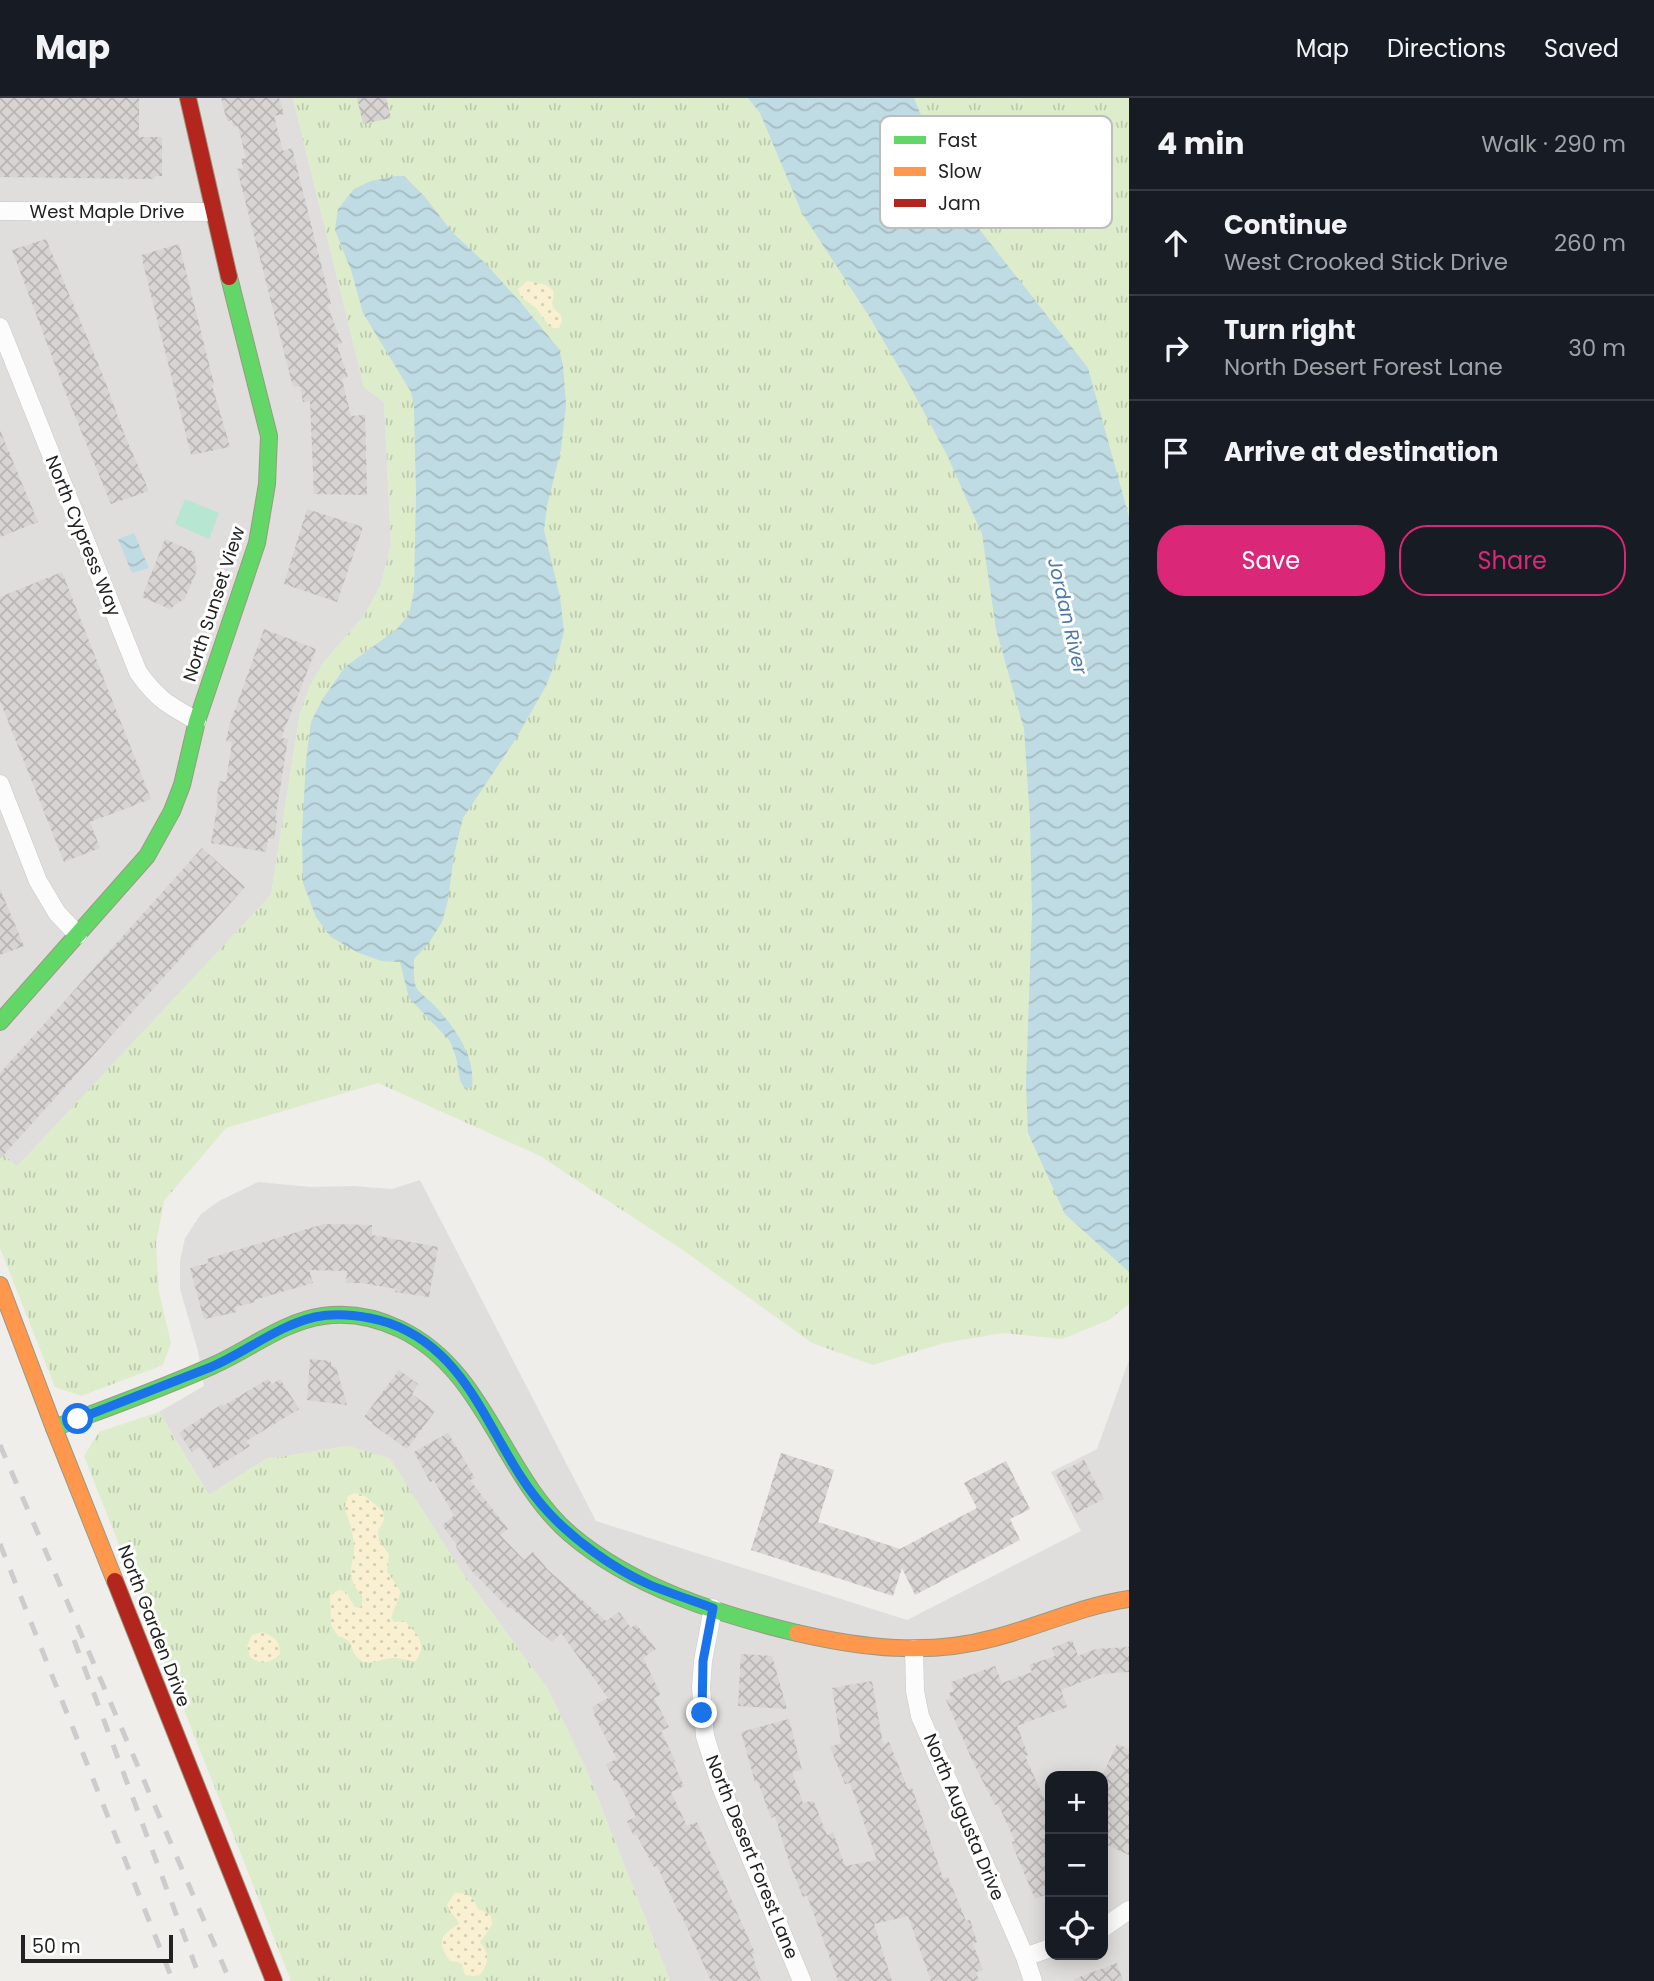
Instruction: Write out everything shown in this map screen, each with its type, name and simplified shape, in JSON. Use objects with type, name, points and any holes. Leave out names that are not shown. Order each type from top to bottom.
[{"type":"street","name":"North Sunset View","points":[[0,1022],[147,856],[161,833],[181,785],[197,721],[257,543],[267,484],[269,436],[213,212],[188,98]]},
{"type":"street","name":"West Maple Drive","points":[[0,211],[213,212]]},
{"type":"street","name":"North Cypress Way","points":[[0,327],[138,672],[152,692],[168,705],[197,721]]},
{"type":"street","points":[[0,784],[38,881],[57,913],[78,935]]},
{"type":"street","name":"North Garden Drive","points":[[0,1285],[54,1428],[274,1981]]},
{"type":"street","points":[[54,1428],[211,1367],[291,1325],[318,1316],[374,1318],[403,1328],[426,1341],[446,1358],[477,1399],[518,1473],[549,1513],[571,1534],[647,1584],[809,1638],[876,1648],[914,1650],[990,1639],[1112,1601],[1129,1599]]},
{"type":"street","name":"North Desert Forest Lane","points":[[713,1608],[701,1687],[705,1736],[721,1787],[802,1981]]},
{"type":"street","name":"North Augusta Drive","points":[[914,1650],[915,1691],[920,1716],[1025,1957],[1032,1981]]},
{"type":"street","points":[[1108,1924],[1129,1909]]},
{"type":"street","points":[[1025,1957],[1045,1950]]},
{"type":"shaded area","points":[[0,98],[293,98],[364,387],[384,402],[391,545],[381,585],[364,616],[323,663],[300,713],[271,895],[17,1167],[0,1152]]},
{"type":"shaded area","points":[[420,1180],[596,1521],[907,1620],[1081,1531],[1051,1472],[1097,1449],[1129,1360],[1129,1981],[670,1981],[589,1776],[548,1689],[463,1574],[390,1459],[348,1446],[266,1459],[209,1495],[159,1412],[204,1386],[198,1351],[180,1289],[180,1261],[185,1238],[201,1214],[219,1201],[258,1182],[311,1187],[392,1189]]},
{"type":"green space","points":[[293,98],[1129,98],[1129,1304],[1109,1320],[1062,1339],[1003,1333],[944,1343],[873,1365],[812,1343],[684,1251],[540,1156],[378,1083],[226,1128],[164,1201],[156,1244],[159,1292],[171,1343],[163,1365],[81,1396],[55,1387],[0,1248],[0,1152],[17,1166],[271,895],[300,713],[309,687],[323,663],[364,616],[381,585],[391,545],[384,402],[364,387]]},
{"type":"green space","points":[[185,499],[219,513],[209,539],[175,524]]},
{"type":"green space","points":[[159,1412],[209,1495],[266,1459],[348,1446],[390,1458],[463,1574],[548,1689],[589,1776],[670,1981],[291,1981],[84,1456],[99,1432]]},
{"type":"sand","points":[[527,281],[546,285],[553,290],[552,305],[561,315],[562,321],[559,328],[549,326],[536,308],[521,297],[518,289]]},
{"type":"sand","points":[[355,1493],[365,1496],[383,1511],[384,1520],[378,1531],[379,1541],[389,1554],[387,1571],[401,1592],[391,1617],[394,1622],[405,1621],[420,1639],[421,1649],[416,1661],[394,1658],[364,1662],[356,1657],[351,1644],[338,1636],[331,1625],[330,1596],[338,1590],[345,1591],[355,1607],[360,1608],[362,1604],[362,1597],[352,1579],[354,1542],[344,1509],[348,1496]]},
{"type":"sand","points":[[262,1632],[276,1639],[280,1649],[280,1654],[266,1662],[250,1657],[247,1646],[252,1635]]},
{"type":"sand","points":[[455,1893],[470,1896],[478,1909],[491,1916],[492,1925],[480,1942],[487,1958],[480,1975],[465,1975],[462,1964],[450,1961],[443,1949],[444,1936],[459,1924],[447,1904]]},
{"type":"water","name":"Jordan River","points":[[748,98],[914,98],[921,116],[880,116],[880,228],[978,228],[1088,368],[1129,517],[1129,1272],[1065,1214],[1028,1133],[1026,1083],[1032,913],[1024,729],[996,629],[982,534],[947,455],[911,388],[869,316],[802,213],[760,113]]},
{"type":"water","points":[[404,176],[425,197],[453,233],[485,263],[559,349],[566,405],[561,449],[544,530],[560,597],[564,632],[557,658],[546,686],[515,740],[463,818],[442,922],[429,943],[414,959],[416,987],[448,1021],[467,1052],[472,1087],[465,1089],[450,1041],[409,998],[400,962],[381,961],[357,952],[331,937],[316,917],[303,883],[302,835],[311,722],[322,700],[345,667],[397,629],[409,614],[414,592],[416,495],[414,407],[411,392],[363,313],[351,270],[335,230],[338,209],[354,189],[371,181]]},
{"type":"water","points":[[134,533],[149,568],[132,573],[118,539]]},
{"type":"building","points":[[0,98],[139,98],[139,137],[162,137],[162,176],[155,176],[154,179],[0,177]]},
{"type":"building","points":[[221,98],[279,98],[284,114],[274,116],[283,151],[292,148],[331,304],[327,305],[342,343],[337,345],[348,377],[342,379],[351,416],[365,415],[367,495],[314,494],[310,401],[303,402],[300,386],[293,387],[237,169],[243,168],[241,159],[246,158],[238,126],[233,127],[232,120],[227,121]]},
{"type":"building","points":[[357,98],[386,98],[391,118],[363,124]]},
{"type":"building","points":[[46,239],[149,491],[111,504],[12,250]]},
{"type":"building","points":[[179,244],[214,384],[212,385],[230,447],[191,455],[141,255]]},
{"type":"building","points":[[0,430],[38,522],[0,537]]},
{"type":"building","points":[[307,509],[363,527],[337,602],[284,584]]},
{"type":"building","points":[[165,539],[194,552],[197,570],[185,598],[170,609],[142,597]]},
{"type":"building","points":[[62,572],[151,799],[90,822],[100,848],[64,862],[0,701],[0,597]]},
{"type":"building","points":[[264,629],[316,649],[281,738],[288,739],[274,839],[268,838],[266,852],[211,843],[219,781],[226,782],[232,742],[226,741],[229,726]]},
{"type":"building","points":[[202,848],[245,887],[0,1159],[0,1073]]},
{"type":"building","points":[[0,889],[24,946],[0,955]]},
{"type":"building","points":[[324,1224],[372,1225],[372,1235],[438,1247],[429,1297],[362,1283],[346,1283],[347,1271],[309,1270],[313,1283],[235,1307],[237,1312],[204,1319],[190,1268],[209,1263],[207,1259]]},
{"type":"building","points":[[310,1359],[331,1361],[331,1366],[336,1367],[347,1405],[307,1400]]},
{"type":"building","points":[[399,1370],[418,1384],[412,1394],[435,1411],[407,1449],[364,1417]]},
{"type":"building","points":[[268,1379],[272,1384],[280,1379],[299,1409],[246,1441],[250,1446],[214,1469],[200,1447],[192,1452],[179,1433],[222,1404],[223,1406]]},
{"type":"building","points":[[448,1433],[475,1478],[470,1480],[508,1529],[500,1535],[524,1560],[533,1552],[548,1570],[606,1621],[619,1612],[631,1628],[636,1624],[656,1649],[643,1658],[659,1691],[660,1695],[654,1698],[669,1727],[661,1731],[684,1786],[671,1792],[687,1826],[697,1822],[755,1953],[752,1954],[761,1981],[711,1981],[657,1866],[654,1867],[636,1834],[633,1835],[627,1821],[636,1817],[606,1764],[617,1759],[592,1707],[608,1698],[561,1633],[552,1642],[508,1608],[471,1570],[442,1525],[454,1516],[434,1480],[430,1482],[414,1452]]},
{"type":"building","points":[[781,1453],[834,1470],[818,1522],[900,1549],[977,1508],[964,1483],[1006,1461],[1030,1509],[1010,1519],[1020,1540],[915,1595],[902,1568],[893,1596],[751,1550]]},
{"type":"building","points":[[1084,1460],[1104,1499],[1076,1513],[1056,1474]]},
{"type":"building","points":[[1072,1640],[1078,1656],[1096,1649],[1129,1647],[1129,1672],[1102,1674],[1061,1690],[1067,1707],[1017,1726],[1028,1755],[1025,1756],[1045,1801],[1045,1895],[1035,1899],[1014,1849],[1012,1842],[1015,1841],[998,1804],[995,1805],[973,1762],[946,1700],[952,1699],[949,1693],[954,1691],[951,1682],[995,1666],[1002,1683],[1032,1672],[1029,1665],[1055,1656],[1052,1648]]},
{"type":"building","points":[[741,1654],[772,1656],[787,1709],[738,1706]]},
{"type":"building","points":[[872,1681],[883,1744],[889,1742],[908,1789],[912,1788],[943,1878],[948,1877],[966,1921],[970,1920],[977,1942],[973,1944],[983,1970],[976,1972],[979,1981],[931,1981],[908,1916],[874,1924],[892,1981],[838,1981],[807,1895],[803,1897],[790,1865],[775,1816],[771,1818],[758,1782],[755,1782],[741,1732],[789,1719],[802,1770],[792,1772],[803,1803],[814,1802],[827,1835],[833,1832],[845,1866],[877,1860],[850,1783],[845,1784],[830,1747],[841,1743],[832,1688]]},
{"type":"building","points":[[1117,1744],[1129,1749],[1129,1855],[1108,1845],[1108,1771],[1104,1771]]},
{"type":"building","points":[[1117,1963],[1123,1981],[1074,1981],[1074,1979]]},
{"type":"railway","points":[[0,1445],[230,1981]]},
{"type":"railway","points":[[0,1544],[173,1981]]},
{"type":"railway","points":[[74,1640],[201,1981]]},
{"type":"traffic: fast","points":[[0,1022],[147,856],[172,811],[182,785],[197,721],[257,543],[267,484],[269,436],[229,277]]},
{"type":"traffic: fast","points":[[54,1428],[226,1360],[266,1337],[308,1319],[353,1315],[381,1321],[429,1347],[453,1370],[473,1396],[546,1510],[594,1553],[648,1584],[677,1596],[737,1617],[797,1633]]},
{"type":"traffic: slow","points":[[0,1285],[115,1581]]},
{"type":"traffic: slow","points":[[797,1633],[870,1646],[945,1647],[994,1638],[1095,1606],[1129,1599]]},
{"type":"traffic: jam","points":[[188,98],[229,277]]},
{"type":"traffic: jam","points":[[115,1581],[274,1981]]},
{"type":"route","points":[[78,1419],[211,1367],[291,1325],[318,1316],[374,1318],[403,1328],[426,1341],[446,1358],[462,1377],[518,1473],[549,1513],[571,1534],[647,1584],[713,1608],[703,1661],[702,1713]]}]
